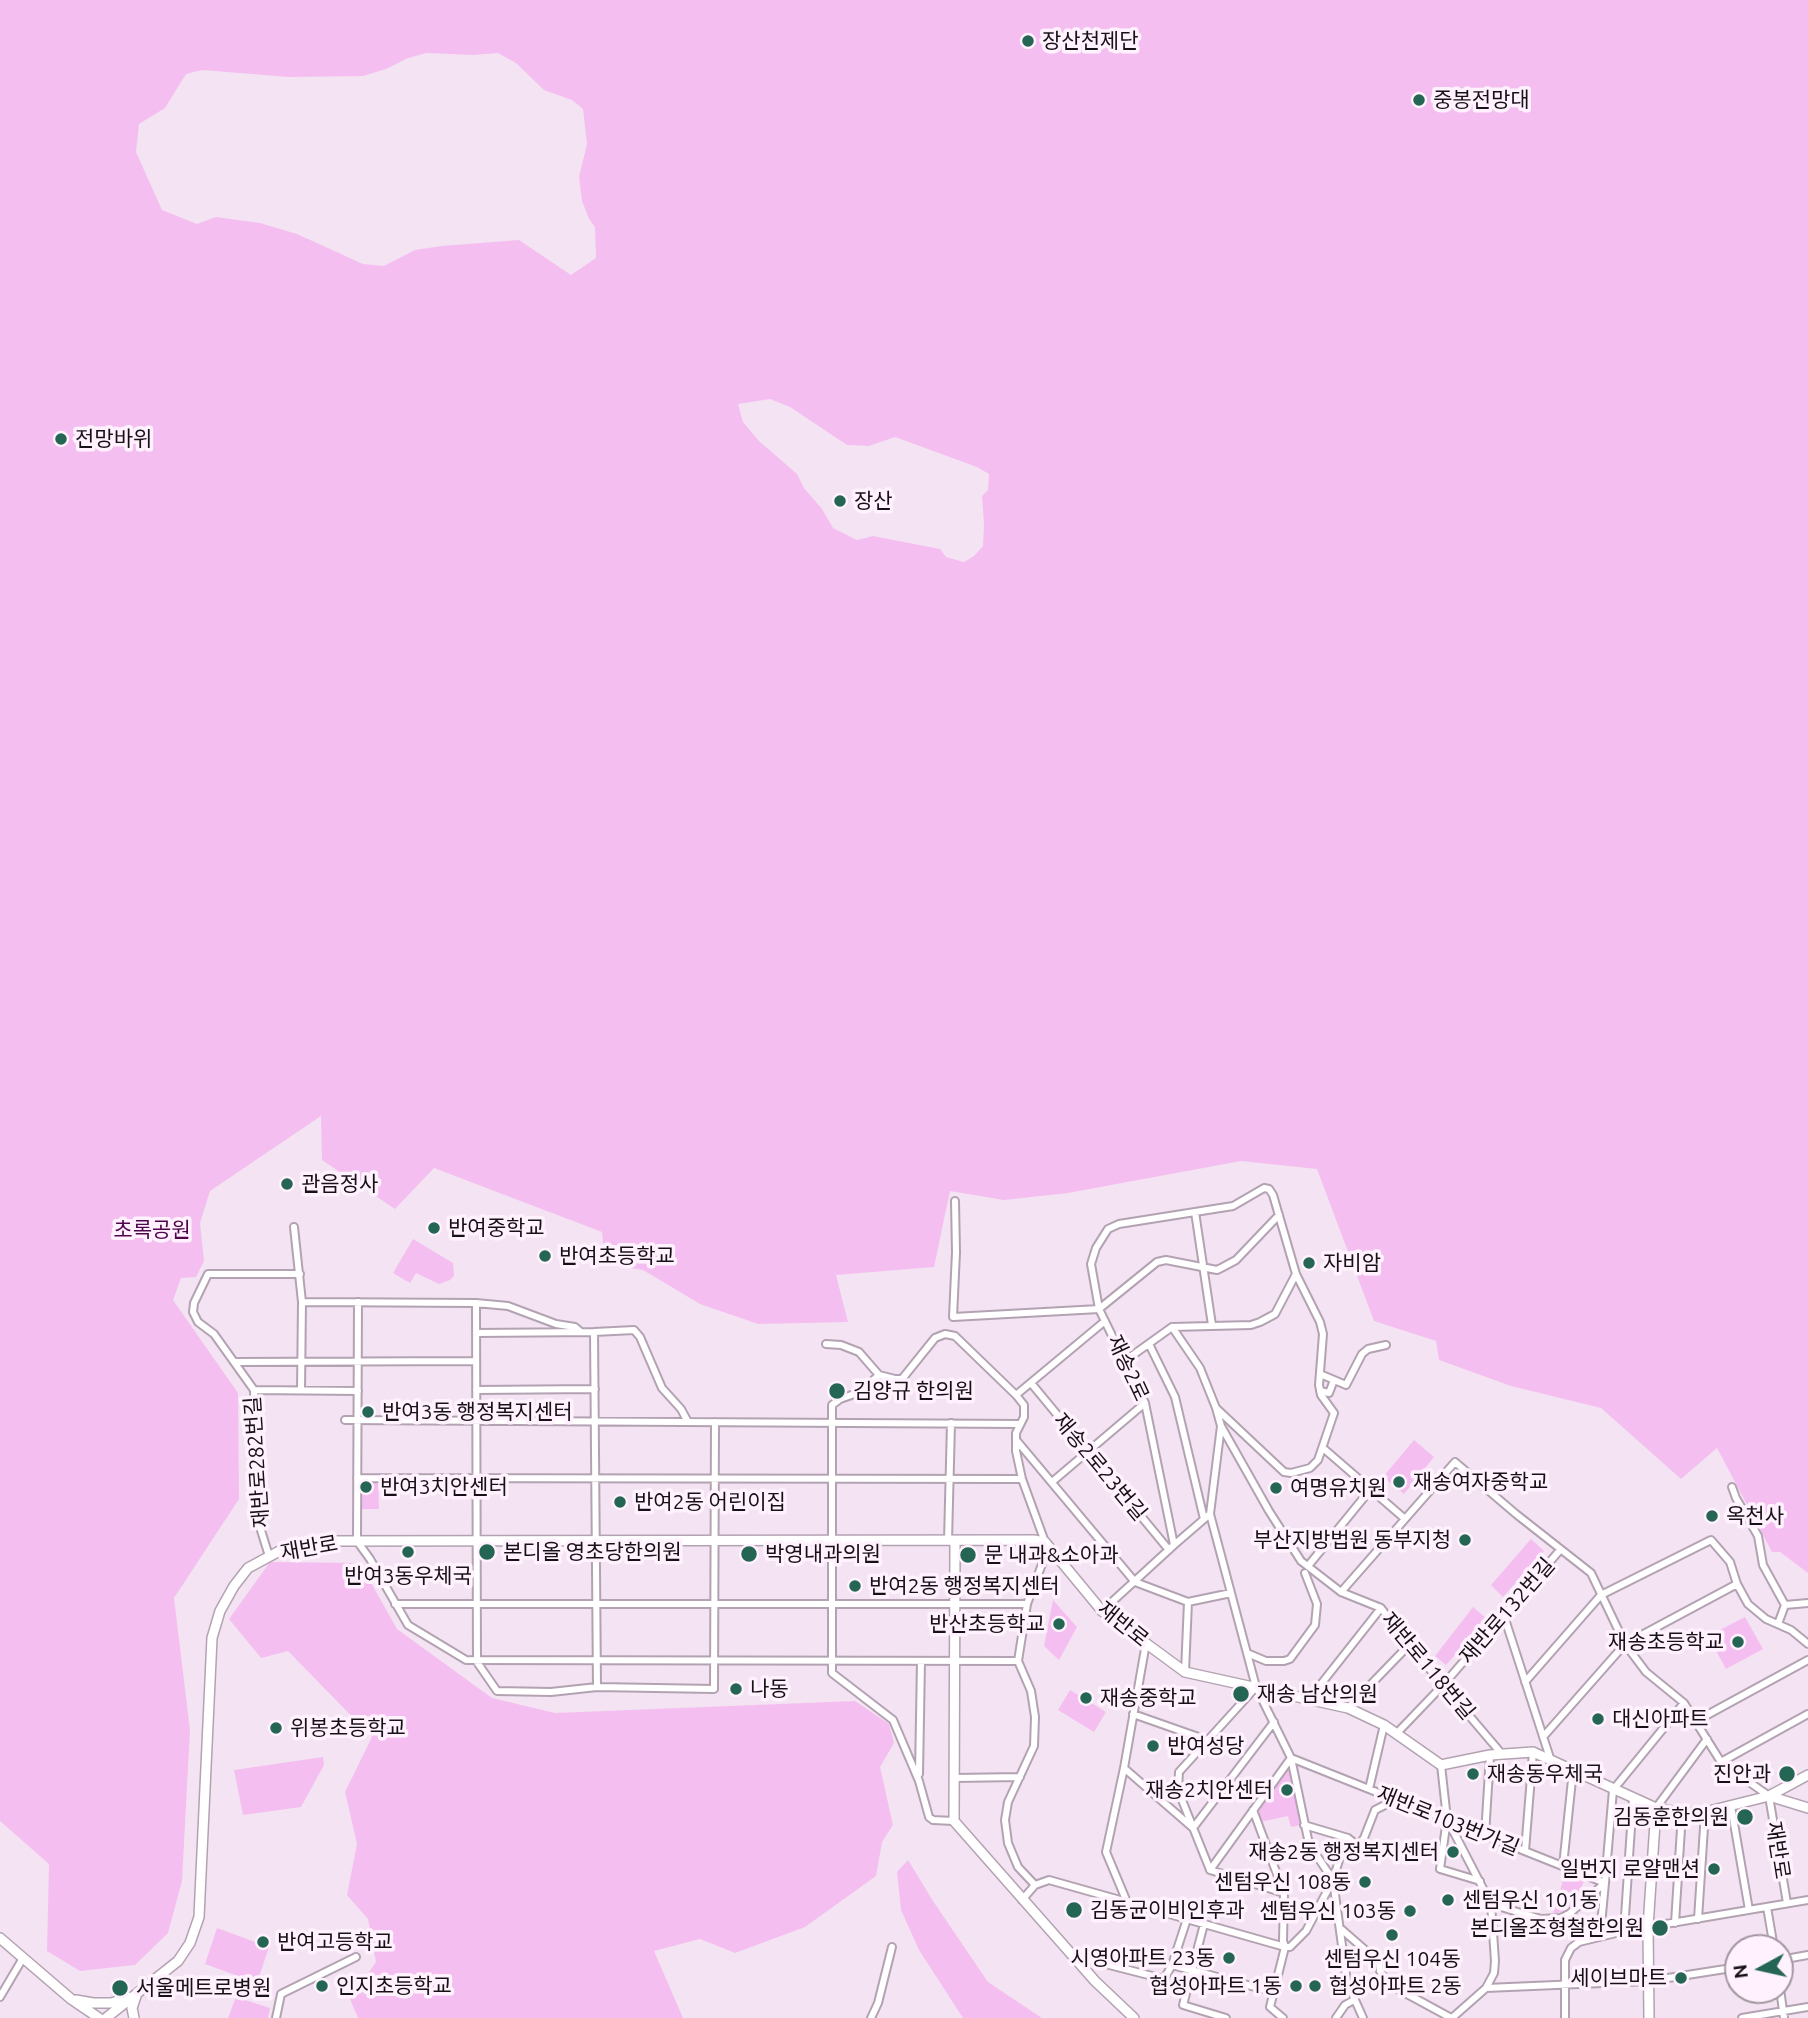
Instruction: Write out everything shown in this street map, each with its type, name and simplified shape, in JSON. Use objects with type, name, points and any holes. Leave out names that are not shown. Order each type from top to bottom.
[{"type":"main road","name":"재반로","points":[[106,2018],[178,1961],[190,1943],[199,1917],[212,1637],[220,1611],[234,1586],[248,1568],[269,1556],[285,1548],[325,1541],[952,1541]]},
{"type":"main road","points":[[1045,1542],[952,1541],[955,1604],[954,1821],[1072,1956],[1111,1998],[1134,2018]]},
{"type":"main road","name":"재반로","points":[[1045,1542],[1102,1611],[1185,1672],[1348,1708],[1384,1725],[1441,1765],[1490,1755],[1533,1752],[1656,1808],[1682,1813],[1705,1812],[1769,1796],[1808,1775]]},
{"type":"main road","points":[[1769,1796],[1808,1808]]},
{"type":"main road","points":[[1649,2018],[1648,1927],[1656,1808]]},
{"type":"main road","points":[[0,1938],[71,1999],[99,2018]]},
{"type":"main road","points":[[71,1999],[111,2003],[136,1996]]},
{"type":"main road","points":[[134,2018],[132,2008],[136,1996]]},
{"type":"street","name":"재송2로","points":[[1172,1548],[1146,1403],[1099,1309],[1091,1264],[1102,1235],[1108,1228],[1234,1206],[1264,1188],[1269,1189],[1296,1274],[1320,1322],[1323,1334],[1320,1391],[1334,1413],[1323,1448],[1310,1468],[1284,1472],[1216,1408]]},
{"type":"street","points":[[955,1201],[953,1317],[1099,1309],[1157,1262],[1166,1260],[1217,1270],[1236,1259],[1279,1215]]},
{"type":"street","points":[[1195,1212],[1212,1325]]},
{"type":"street","points":[[294,1227],[302,1302],[301,1390]]},
{"type":"street","name":"재반로282번길","points":[[269,1556],[259,1524],[256,1495],[254,1390],[214,1334],[198,1322],[193,1312],[198,1292],[208,1274],[300,1274]]},
{"type":"street","points":[[1126,1360],[1172,1327],[1251,1325],[1275,1314],[1296,1274]]},
{"type":"street","points":[[302,1302],[476,1303],[508,1306],[556,1324],[575,1327],[581,1332]]},
{"type":"street","points":[[358,1302],[357,1541],[408,1625],[466,1660],[1018,1661]]},
{"type":"street","points":[[476,1303],[477,1662],[497,1691],[551,1692],[597,1687],[714,1689],[715,1422]]},
{"type":"street","points":[[1016,1395],[1105,1321]]},
{"type":"street","points":[[1102,1611],[1207,1516],[1221,1426],[1200,1368],[1172,1327]]},
{"type":"street","points":[[476,1333],[634,1330],[640,1337],[662,1388],[681,1409],[688,1422]]},
{"type":"street","points":[[594,1332],[597,1687]]},
{"type":"street","points":[[826,1344],[841,1345],[859,1352],[879,1375],[902,1379],[935,1339],[945,1334],[955,1336],[1024,1405],[1024,1417],[1016,1439],[1022,1479],[1045,1542],[1044,1559],[1027,1604],[1018,1661],[1031,1691],[1035,1717],[1034,1746],[1006,1808],[1006,1834],[1018,1867],[1035,1885]]},
{"type":"street","points":[[1149,1344],[1175,1397],[1256,1687],[1291,1758],[1309,1844],[1333,1880],[1347,1982],[1363,2018]]},
{"type":"street","points":[[1320,1374],[1346,1385],[1362,1354],[1368,1349],[1386,1345]]},
{"type":"street","points":[[235,1362],[476,1361]]},
{"type":"street","points":[[879,1375],[860,1392],[832,1405],[832,1673],[894,1720],[919,1781],[929,1817],[933,1820],[954,1821]]},
{"type":"street","points":[[1320,1391],[1329,1392],[1334,1380]]},
{"type":"street","name":"재송2로23번길","points":[[1031,1383],[1172,1548]]},
{"type":"street","points":[[254,1390],[358,1391]]},
{"type":"street","points":[[476,1390],[594,1390]]},
{"type":"street","points":[[1052,1482],[1146,1403]]},
{"type":"street","points":[[345,1420],[1020,1424]]},
{"type":"street","points":[[950,1423],[952,1541]]},
{"type":"street","name":"재반로118번길","points":[[1221,1426],[1269,1511],[1307,1570],[1341,1592],[1381,1608],[1502,1754]]},
{"type":"street","points":[[1016,1439],[1135,1582]]},
{"type":"street","points":[[1323,1448],[1405,1519]]},
{"type":"street","points":[[1341,1592],[1455,1462],[1591,1573],[1625,1644],[1646,1672],[1684,1703],[1721,1762],[1769,1796]]},
{"type":"street","points":[[357,1479],[1022,1479]]},
{"type":"street","points":[[1732,1487],[1758,1536],[1763,1565],[1770,1581],[1785,1605]]},
{"type":"street","points":[[1247,1653],[1266,1661],[1290,1659],[1315,1625],[1317,1604],[1307,1570],[1370,1490]]},
{"type":"street","points":[[1525,1682],[1601,1595],[1711,1540],[1730,1562],[1737,1584],[1748,1604],[1766,1619],[1791,1630],[1808,1644]]},
{"type":"street","name":"재반로132번길","points":[[1396,1733],[1444,1684],[1560,1550]]},
{"type":"street","name":"재반로","points":[[1135,1582],[1188,1602]]},
{"type":"street","points":[[1543,1738],[1625,1644],[1737,1584]]},
{"type":"street","points":[[1185,1672],[1188,1602],[1231,1593]]},
{"type":"street","points":[[1785,1605],[1808,1603]]},
{"type":"street","points":[[395,1604],[1027,1604]]},
{"type":"street","points":[[1778,1624],[1785,1605]]},
{"type":"street","points":[[1310,1698],[1381,1608]]},
{"type":"street","points":[[1504,1616],[1550,1758]]},
{"type":"street","points":[[1127,1902],[1106,1852],[1125,1768],[1146,1643]]},
{"type":"street","points":[[1348,1708],[1409,1645]]},
{"type":"street","points":[[1696,1721],[1808,1660]]},
{"type":"street","points":[[919,1781],[921,1661]]},
{"type":"street","points":[[1256,1687],[1184,1765],[1178,1780],[1178,1790],[1210,1870],[1284,1894]]},
{"type":"street","points":[[1600,1936],[1613,1790],[1684,1703]]},
{"type":"street","points":[[1133,1714],[1207,1740]]},
{"type":"street","points":[[1721,1762],[1808,1714]]},
{"type":"street","points":[[1193,1828],[1274,1722]]},
{"type":"street","points":[[1369,1789],[1384,1725]]},
{"type":"street","points":[[1656,1808],[1707,1739]]},
{"type":"street","points":[[1525,1851],[1533,1752]]},
{"type":"street","points":[[1485,1835],[1490,1755]]},
{"type":"street","points":[[1210,1870],[1291,1758]]},
{"type":"street","name":"재반로103번가길","points":[[1291,1758],[1605,1883]]},
{"type":"street","points":[[1441,1765],[1447,1819],[1440,1869],[1480,1881]]},
{"type":"street","points":[[1125,1768],[1193,1828]]},
{"type":"street","points":[[1563,1866],[1573,1769]]},
{"type":"street","points":[[954,1778],[1020,1777]]},
{"type":"street","name":"재반로","points":[[1769,1796],[1787,1903]]},
{"type":"street","points":[[1624,1931],[1633,1798]]},
{"type":"street","points":[[1022,1900],[1035,1885],[1049,1880],[1290,1947],[1306,1931],[1333,1880],[1340,1857],[1345,1850],[1358,1846],[1364,1838],[1375,1810],[1395,1800]]},
{"type":"street","name":"재반로","points":[[1731,1806],[1749,1910]]},
{"type":"street","points":[[1253,1811],[1284,1894],[1285,1947],[1267,2018]]},
{"type":"street","points":[[1698,1919],[1705,1812]]},
{"type":"street","points":[[1675,1923],[1682,1813]]},
{"type":"street","points":[[1340,1928],[1379,1962],[1380,1971],[1386,1981],[1451,2018],[1486,1987],[1494,1973],[1495,1962],[1491,1904],[1447,1819]]},
{"type":"street","points":[[1304,1825],[1348,1839],[1358,1846]]},
{"type":"street","points":[[1491,1904],[1541,1919],[1561,1918],[1605,1883]]},
{"type":"street","points":[[1565,2018],[1565,1960],[1571,1948],[1579,1942],[1624,1931],[1808,1900]]},
{"type":"street","points":[[1767,1907],[1772,1934]]},
{"type":"street","points":[[1072,1956],[1164,1979],[1172,1965],[1187,1919]]},
{"type":"street","points":[[1204,1924],[1183,2005],[1226,2018]]},
{"type":"street","points":[[871,2018],[878,2003],[891,1947]]},
{"type":"street","points":[[276,2018],[281,1994],[356,1957]]},
{"type":"street","points":[[0,1997],[23,1958]]},
{"type":"street","points":[[1172,1965],[1273,1992]]},
{"type":"street","points":[[1486,1987],[1648,1981],[1724,1968]]},
{"type":"street","points":[[1336,2018],[1345,2005],[1354,2000]]},
{"type":"street","points":[[1270,2007],[1283,2018]]},
{"type":"street","points":[[1742,2018],[1784,2015],[1808,2007]]},
{"type":"green space","name":"초록공원","points":[[0,0],[1808,0],[1808,1573],[1780,1552],[1772,1552],[1717,1448],[1681,1479],[1601,1408],[1511,1386],[1439,1360],[1436,1341],[1374,1321],[1317,1169],[1241,1161],[1068,1193],[1004,1200],[950,1191],[934,1267],[836,1275],[848,1322],[758,1324],[700,1304],[643,1270],[605,1264],[602,1232],[434,1168],[395,1209],[322,1160],[321,1116],[210,1191],[200,1223],[204,1261],[196,1277],[181,1278],[173,1300],[238,1393],[239,1499],[174,1598],[190,1730],[182,1881],[168,1933],[135,1965],[80,1971],[47,1951],[49,1864],[0,1821]],"holes":[[[427,53],[498,53],[516,63],[544,90],[572,100],[583,109],[587,144],[579,177],[582,201],[595,227],[596,258],[571,275],[519,240],[415,250],[384,266],[363,264],[297,234],[260,223],[216,217],[197,224],[162,210],[136,152],[139,124],[165,108],[186,74],[202,70],[289,77],[363,76]],[[770,399],[790,407],[847,445],[869,446],[895,437],[977,467],[989,474],[988,490],[982,496],[983,546],[964,562],[946,557],[940,549],[873,536],[857,540],[833,528],[797,474],[759,441],[743,422],[738,404]]]},
{"type":"green space","points":[[413,1239],[453,1263],[454,1276],[450,1280],[439,1284],[416,1273],[410,1283],[393,1273]]},
{"type":"green space","points":[[1414,1440],[1434,1457],[1404,1494],[1383,1477]]},
{"type":"green space","points":[[357,1478],[378,1478],[379,1509],[357,1509]]},
{"type":"green space","points":[[1531,1539],[1544,1551],[1503,1597],[1491,1585]]},
{"type":"green space","points":[[270,1562],[360,1563],[397,1629],[492,1698],[555,1713],[855,1701],[889,1724],[894,1743],[880,1767],[893,1825],[882,1842],[876,1876],[805,1927],[735,1953],[700,1939],[654,1951],[683,2018],[358,2018],[350,1999],[376,1962],[368,1919],[347,1895],[357,1844],[345,1792],[372,1737],[288,1651],[261,1658],[229,1619]]},
{"type":"green space","points":[[1053,1600],[1077,1627],[1059,1660],[1044,1646]]},
{"type":"green space","points":[[1473,1607],[1487,1619],[1446,1665],[1435,1656]]},
{"type":"green space","points":[[1745,1617],[1763,1649],[1726,1669],[1708,1636]]},
{"type":"green space","points":[[1070,1690],[1106,1712],[1094,1732],[1058,1710]]},
{"type":"green space","points":[[323,1757],[324,1765],[301,1807],[243,1815],[234,1770]]},
{"type":"green space","points":[[1289,1764],[1301,1825],[1291,1827],[1288,1816],[1260,1822],[1256,1811]]},
{"type":"green space","points":[[908,1860],[988,1982],[1042,2018],[963,2018],[919,1950],[901,1910],[897,1872]]},
{"type":"green space","points":[[1566,1870],[1585,1879],[1571,1910],[1553,1914]]},
{"type":"green space","points":[[217,1928],[269,1947],[257,1983],[205,1964]]},
{"type":"green space","points":[[236,1997],[270,2008],[268,2018],[228,2018]]},
{"type":"place","name":"장산천제단","points":[[1028,41]]},
{"type":"place","name":"중봉전망대","points":[[1419,100]]},
{"type":"place","name":"전망바위","points":[[61,439]]},
{"type":"place","name":"장산","points":[[840,501]]},
{"type":"place","name":"관음정사","points":[[287,1184]]},
{"type":"place","name":"반여중학교","points":[[434,1228]]},
{"type":"place","name":"반여초등학교","points":[[545,1256]]},
{"type":"place","name":"자비암","points":[[1309,1263]]},
{"type":"place","name":"김양규 한의원","points":[[837,1391]]},
{"type":"place","name":"반여3동 행정복지센터","points":[[368,1412]]},
{"type":"place","name":"재송여자중학교","points":[[1399,1482]]},
{"type":"place","name":"반여3치안센터","points":[[366,1487]]},
{"type":"place","name":"여명유치원","points":[[1276,1488]]},
{"type":"place","name":"반여2동 어린이집","points":[[620,1502]]},
{"type":"place","name":"옥천사","points":[[1712,1516]]},
{"type":"place","name":"부산지방법원 동부지청","points":[[1465,1540]]},
{"type":"place","name":"반여3동우체국","points":[[408,1552]]},
{"type":"place","name":"본디올 영초당한의원","points":[[487,1552]]},
{"type":"place","name":"박영내과의원","points":[[749,1554]]},
{"type":"place","name":"문 내과&소아과","points":[[968,1555]]},
{"type":"place","name":"반여2동 행정복지센터","points":[[855,1586]]},
{"type":"place","name":"반산초등학교","points":[[1059,1624]]},
{"type":"place","name":"재송초등학교","points":[[1738,1642]]},
{"type":"place","name":"나동","points":[[736,1689]]},
{"type":"place","name":"재송 남산의원","points":[[1241,1694]]},
{"type":"place","name":"재송중학교","points":[[1086,1698]]},
{"type":"place","name":"대신아파트","points":[[1598,1719]]},
{"type":"place","name":"위봉초등학교","points":[[276,1728]]},
{"type":"place","name":"반여성당","points":[[1153,1746]]},
{"type":"place","name":"재송동우체국","points":[[1473,1774]]},
{"type":"place","name":"진안과","points":[[1787,1774]]},
{"type":"place","name":"재송2치안센터","points":[[1287,1790]]},
{"type":"place","name":"김동훈한의원","points":[[1745,1817]]},
{"type":"place","name":"재송2동 행정복지센터","points":[[1453,1852]]},
{"type":"place","name":"일번지 로얄맨션","points":[[1714,1869]]},
{"type":"place","name":"센텀우신 108동","points":[[1365,1882]]},
{"type":"place","name":"센텀우신 101동","points":[[1448,1900]]},
{"type":"place","name":"김동균이비인후과","points":[[1074,1910]]},
{"type":"place","name":"센텀우신 103동","points":[[1410,1911]]},
{"type":"place","name":"본디올조형철한의원","points":[[1660,1928]]},
{"type":"place","name":"센텀우신 104동","points":[[1392,1935]]},
{"type":"place","name":"반여고등학교","points":[[263,1942]]},
{"type":"place","name":"시영아파트 23동","points":[[1229,1958]]},
{"type":"place","name":"세이브마트","points":[[1681,1978]]},
{"type":"place","name":"인지초등학교","points":[[322,1986]]},
{"type":"place","name":"협성아파트 1동","points":[[1296,1986]]},
{"type":"place","name":"협성아파트 2동","points":[[1315,1986]]},
{"type":"place","name":"서울메트로병원","points":[[120,1988]]}]
